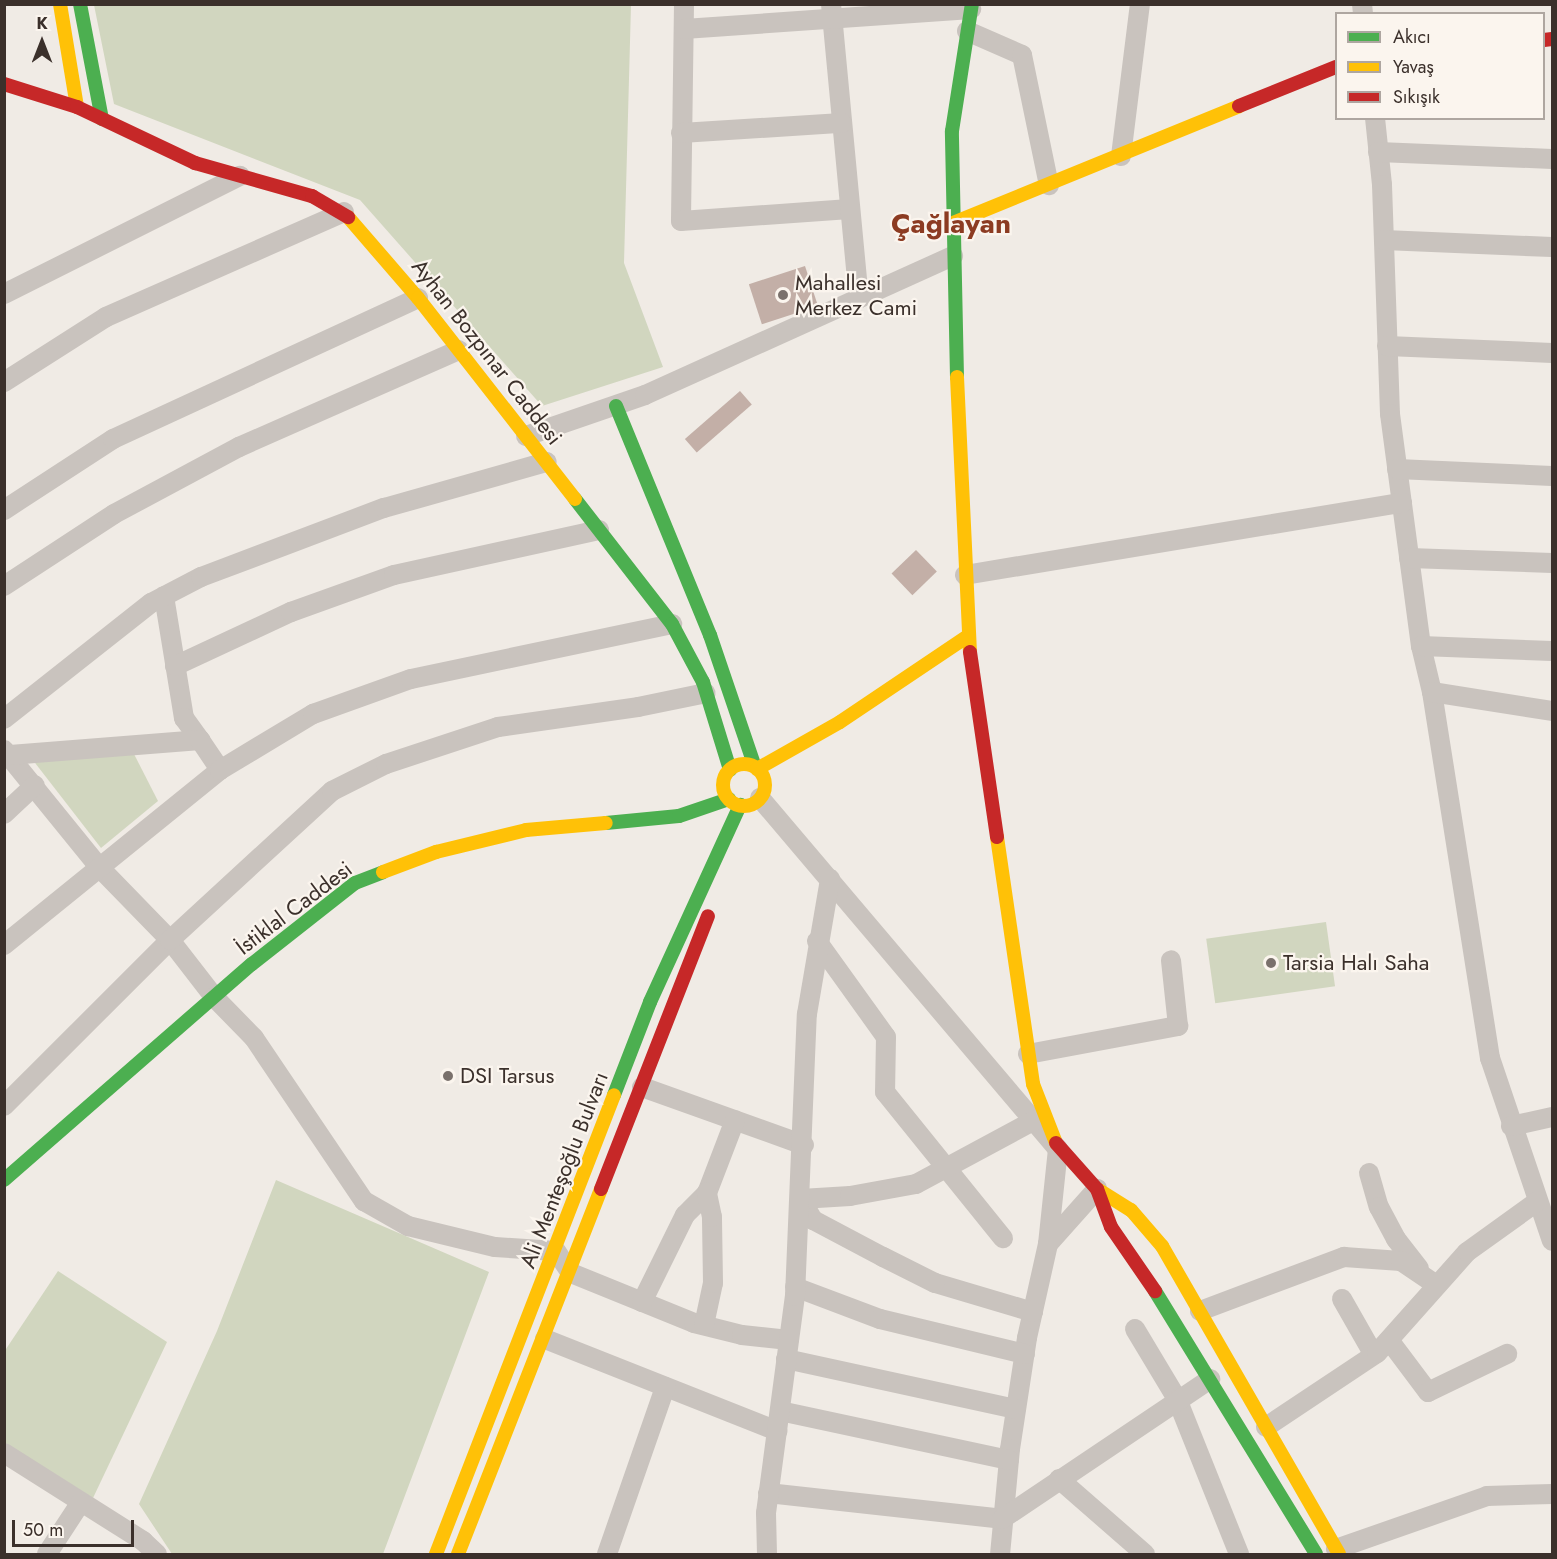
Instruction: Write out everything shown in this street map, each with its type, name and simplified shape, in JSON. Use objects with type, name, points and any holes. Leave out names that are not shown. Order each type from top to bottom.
[{"type":"street","points":[[60,4],[77,107]]},
{"type":"street","points":[[80,4],[102,119]]},
{"type":"street","points":[[684,4],[681,221],[850,209]]},
{"type":"street","points":[[1121,156],[1140,4]]},
{"type":"street","points":[[684,29],[831,13],[971,7],[952,131],[953,256],[968,636],[1033,1084],[1058,1149],[1048,1244],[1024,1354],[1016,1408],[1002,1519],[1000,1554]]},
{"type":"street","points":[[831,13],[859,298]]},
{"type":"street","points":[[967,31],[1022,55],[1049,185]]},
{"type":"street","points":[[953,224],[1335,67]]},
{"type":"street","name":"Ayhan Bozpınar Caddesi","points":[[4,84],[77,107],[195,163],[312,196],[344,212],[418,298],[672,624],[706,693],[730,770]]},
{"type":"street","points":[[1375,120],[1397,470],[1421,646],[1432,692],[1490,1058],[1511,1126],[1544,1206],[1552,1241]]},
{"type":"street","points":[[681,133],[842,123]]},
{"type":"street","points":[[1378,152],[1552,159]]},
{"type":"street","points":[[4,294],[240,176]]},
{"type":"street","points":[[4,382],[106,317],[344,212]]},
{"type":"street","points":[[1384,240],[1552,247]]},
{"type":"street","points":[[526,436],[616,406],[953,256]]},
{"type":"street","points":[[4,510],[113,439],[418,298]]},
{"type":"street","points":[[1388,346],[1552,352]]},
{"type":"street","points":[[4,586],[114,514],[239,447],[459,350]]},
{"type":"street","points":[[616,406],[714,645],[756,768],[765,783],[749,800]]},
{"type":"street","points":[[4,719],[112,632],[164,596],[201,577],[384,508],[546,462]]},
{"type":"street","points":[[1397,470],[1552,476]]},
{"type":"street","points":[[965,575],[1402,503]]},
{"type":"street","points":[[175,666],[291,612],[394,575],[599,530]]},
{"type":"street","points":[[1409,558],[1552,563]]},
{"type":"street","points":[[164,596],[184,718],[220,770]]},
{"type":"street","points":[[4,945],[220,770],[313,714],[411,679],[672,624],[714,645]]},
{"type":"street","points":[[968,636],[840,722],[756,768],[743,764],[730,770],[723,784],[749,800],[830,879],[1058,1149],[1097,1189],[1131,1210],[1162,1246],[1337,1552],[1486,1496],[1552,1494]]},
{"type":"street","points":[[1421,646],[1552,651]]},
{"type":"street","points":[[1432,692],[1552,711]]},
{"type":"street","points":[[4,1106],[170,940],[332,791],[386,764],[498,726],[638,707],[706,693]]},
{"type":"street","points":[[749,800],[784,774],[840,722]]},
{"type":"street","points":[[7,752],[200,740]]},
{"type":"street","points":[[7,752],[99,867],[170,940],[214,998],[254,1038],[364,1201],[408,1226],[495,1247],[556,1251],[571,1273],[704,1325],[788,1350],[1016,1408]]},
{"type":"street","points":[[4,814],[35,785]]},
{"type":"street","name":"İstiklal Caddesi","points":[[4,1180],[214,998],[355,883],[436,852],[526,830],[679,816],[749,800]]},
{"type":"street","name":"Ali Menteşoğlu Bulvarı","points":[[458,1554],[571,1273],[714,899],[749,800]]},
{"type":"street","name":"Ali Menteşoğlu Bulvarı","points":[[436,1554],[556,1251],[650,1002],[749,800]]},
{"type":"street","points":[[767,1554],[768,1492],[795,1287],[804,1144],[807,1014],[817,941],[830,879]]},
{"type":"street","points":[[817,941],[886,1037],[885,1092],[949,1168],[1003,1238]]},
{"type":"street","points":[[1028,1054],[1178,1026],[1171,960]]},
{"type":"street","points":[[642,1087],[804,1144]]},
{"type":"street","points":[[1511,1126],[1552,1117]]},
{"type":"street","points":[[642,1302],[685,1215],[707,1193],[735,1120]]},
{"type":"street","points":[[801,1199],[850,1196],[916,1184],[1035,1120]]},
{"type":"street","points":[[1369,1173],[1379,1207],[1396,1239],[1435,1284]]},
{"type":"street","points":[[1048,1244],[1097,1189]]},
{"type":"street","points":[[1097,1189],[1111,1227],[1210,1379],[1310,1551]]},
{"type":"street","points":[[704,1325],[713,1283],[712,1217],[707,1193]]},
{"type":"street","points":[[801,1199],[813,1220],[893,1263],[935,1283],[1033,1312]]},
{"type":"street","points":[[1266,1427],[1374,1355],[1435,1284],[1467,1252],[1544,1206]]},
{"type":"street","points":[[1200,1311],[1344,1257],[1401,1261],[1435,1284]]},
{"type":"street","points":[[795,1287],[880,1319],[1024,1354]]},
{"type":"street","points":[[1342,1299],[1374,1355]]},
{"type":"street","points":[[1135,1329],[1177,1399],[1239,1554]]},
{"type":"street","points":[[545,1339],[777,1431]]},
{"type":"street","points":[[1389,1340],[1428,1392],[1508,1354]]},
{"type":"street","points":[[768,1492],[1002,1519],[1177,1399],[1210,1379]]},
{"type":"street","points":[[607,1554],[665,1387]]},
{"type":"street","points":[[780,1411],[1009,1460]]},
{"type":"street","points":[[4,1452],[157,1554]]},
{"type":"street","points":[[1059,1479],[1145,1554]]},
{"type":"street","points":[[47,1554],[81,1502]]},
{"type":"green space","points":[[94,5],[631,5],[624,263],[663,367],[542,406],[360,200],[114,104]]},
{"type":"green space","points":[[134,754],[158,801],[101,848],[32,759]]},
{"type":"green space","name":"Tarsia Halı Saha","points":[[1326,922],[1335,986],[1215,1003],[1206,939]]},
{"type":"green space","points":[[276,1180],[489,1272],[383,1554],[172,1554],[139,1504],[217,1331]]},
{"type":"green space","points":[[58,1271],[167,1342],[93,1498],[5,1443],[4,1352]]},
{"type":"building","name":"Mahallesi Merkez Cami","points":[[805,266],[818,306],[762,324],[749,284]]},
{"type":"building","points":[[740,391],[752,405],[697,452],[685,439]]},
{"type":"building","points":[[916,550],[937,572],[912,595],[892,574]]},
{"type":"traffic: fast","points":[[80,4],[102,119]]},
{"type":"traffic: fast","points":[[957,377],[952,131],[972,4]]},
{"type":"traffic: fast","points":[[616,406],[710,635],[755,767]]},
{"type":"traffic: fast","points":[[575,499],[672,624],[703,682],[730,770]]},
{"type":"traffic: fast","points":[[606,823],[679,816],[729,799]]},
{"type":"traffic: fast","points":[[614,1095],[650,1002],[740,805]]},
{"type":"traffic: fast","points":[[4,1180],[252,964],[355,883],[383,872]]},
{"type":"traffic: fast","points":[[1155,1291],[1316,1554]]},
{"type":"traffic: slow","points":[[60,4],[77,107]]},
{"type":"traffic: slow","points":[[953,223],[1239,106]]},
{"type":"traffic: slow","points":[[348,217],[418,298],[575,499]]},
{"type":"traffic: slow","points":[[957,377],[970,652]]},
{"type":"traffic: slow","points":[[757,769],[840,722],[968,636]]},
{"type":"traffic: slow","points":[[744,764],[759,770],[765,785],[759,800],[744,806],[729,800],[723,785],[729,770],[744,764]]},
{"type":"traffic: slow","points":[[383,872],[436,852],[526,830],[606,823]]},
{"type":"traffic: slow","points":[[997,837],[1033,1084],[1056,1143]]},
{"type":"traffic: slow","points":[[436,1554],[614,1095]]},
{"type":"traffic: slow","points":[[458,1554],[601,1189]]},
{"type":"traffic: slow","points":[[1097,1189],[1131,1210],[1162,1246],[1339,1554]]},
{"type":"traffic: jam","points":[[1545,40],[1552,39]]},
{"type":"traffic: jam","points":[[1239,106],[1335,67]]},
{"type":"traffic: jam","points":[[4,84],[77,107],[195,163],[312,196],[348,217]]},
{"type":"traffic: jam","points":[[970,652],[997,837]]},
{"type":"traffic: jam","points":[[601,1189],[708,916]]},
{"type":"traffic: jam","points":[[1056,1143],[1097,1189],[1111,1227],[1155,1291]]},
{"type":"place","name":"Mahallesi Merkez Cami","points":[[783,295]]},
{"type":"place","name":"Tarsia Halı Saha","points":[[1271,963]]},
{"type":"place","name":"DSI Tarsus","points":[[448,1076]]},
{"type":"district","name":"Çağlayan","points":[[951,224]]}]
